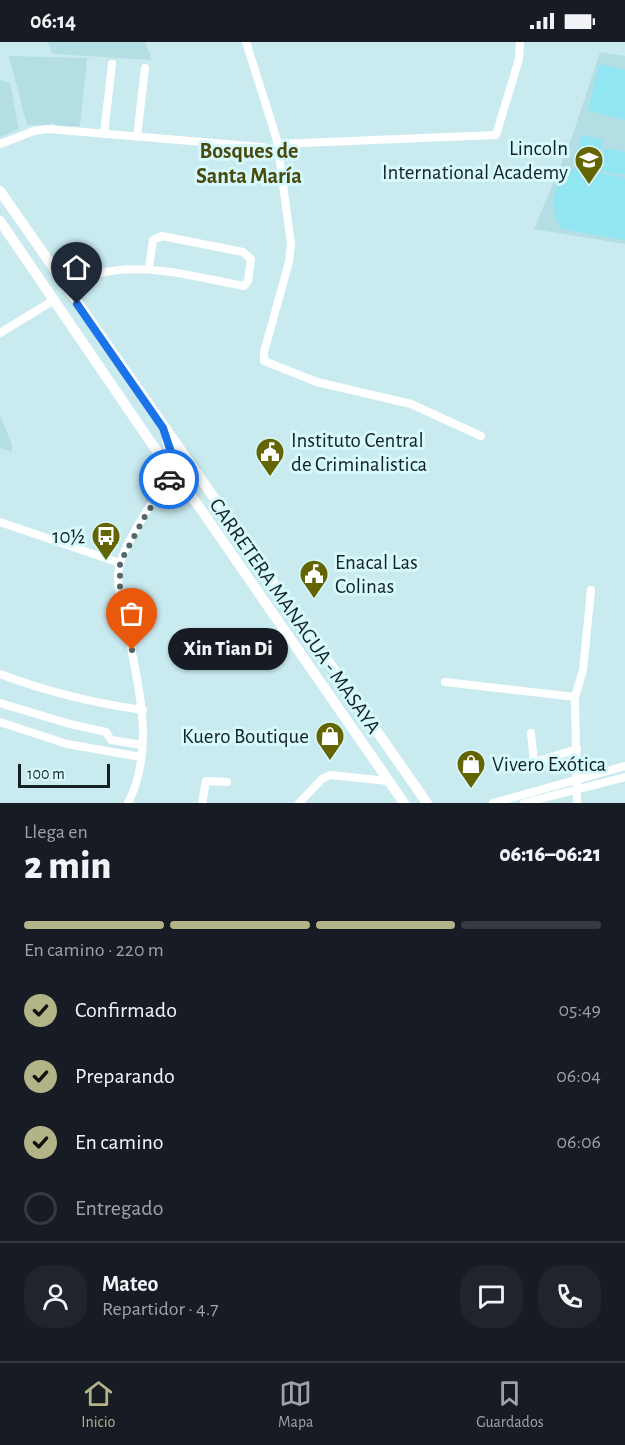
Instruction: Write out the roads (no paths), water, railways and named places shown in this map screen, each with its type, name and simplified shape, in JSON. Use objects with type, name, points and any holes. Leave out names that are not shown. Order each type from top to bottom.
[{"type":"highway","name":"CARRETERA MANAGUA - MASAYA","points":[[0,191],[163,428],[427,803]]},
{"type":"highway","name":"CARRETERA MANAGUA - MASAYA","points":[[0,221],[154,447],[191,496],[404,803]]},
{"type":"highway","points":[[163,428],[171,452],[174,475],[191,481],[203,490],[242,544],[249,548]]},
{"type":"highway","points":[[154,447],[161,475],[157,496],[173,492],[191,496]]},
{"type":"street","points":[[246,42],[278,147],[291,244],[289,262],[264,352],[264,361],[317,382],[411,404],[481,436]]},
{"type":"street","points":[[0,144],[34,130],[262,147],[496,135],[519,59],[520,42]]},
{"type":"street","points":[[104,134],[112,64]]},
{"type":"street","points":[[137,136],[145,68]]},
{"type":"street","points":[[65,287],[85,275],[149,268],[244,286],[248,281],[251,259],[243,252],[162,236],[153,240],[149,268]]},
{"type":"street","points":[[0,333],[54,300]]},
{"type":"street","points":[[128,803],[141,757],[143,710],[120,594],[120,563],[157,496],[174,475]]},
{"type":"street","points":[[0,522],[120,563]]},
{"type":"street","points":[[577,803],[575,697],[583,670],[591,590]]},
{"type":"street","points":[[0,674],[40,690],[88,702],[143,710]]},
{"type":"street","points":[[445,682],[575,697]]},
{"type":"street","points":[[0,703],[106,732],[111,740],[142,745]]},
{"type":"street","points":[[0,722],[67,744],[141,757]]},
{"type":"street","points":[[531,733],[534,763]]},
{"type":"street","points":[[516,768],[577,749]]},
{"type":"street","points":[[493,803],[625,766]]},
{"type":"street","points":[[299,803],[322,779],[330,775],[388,781]]},
{"type":"street","points":[[524,803],[625,777]]},
{"type":"street","points":[[202,803],[206,781],[227,782]]},
{"type":"place","name":"Lincoln International Academy","points":[[589,186]]},
{"type":"place","name":"Instituto Central de Criminalistica","points":[[270,478]]},
{"type":"place","name":"10½","points":[[106,562]]},
{"type":"place","name":"Enacal Las Colinas","points":[[314,600]]},
{"type":"place","name":"Xin Tian Di","points":[[132,650]]},
{"type":"place","name":"Kuero Boutique","points":[[330,762]]},
{"type":"place","name":"Vivero Exótica","points":[[471,790]]},
{"type":"district","name":"Bosques de Santa María","points":[[249,164]]}]
